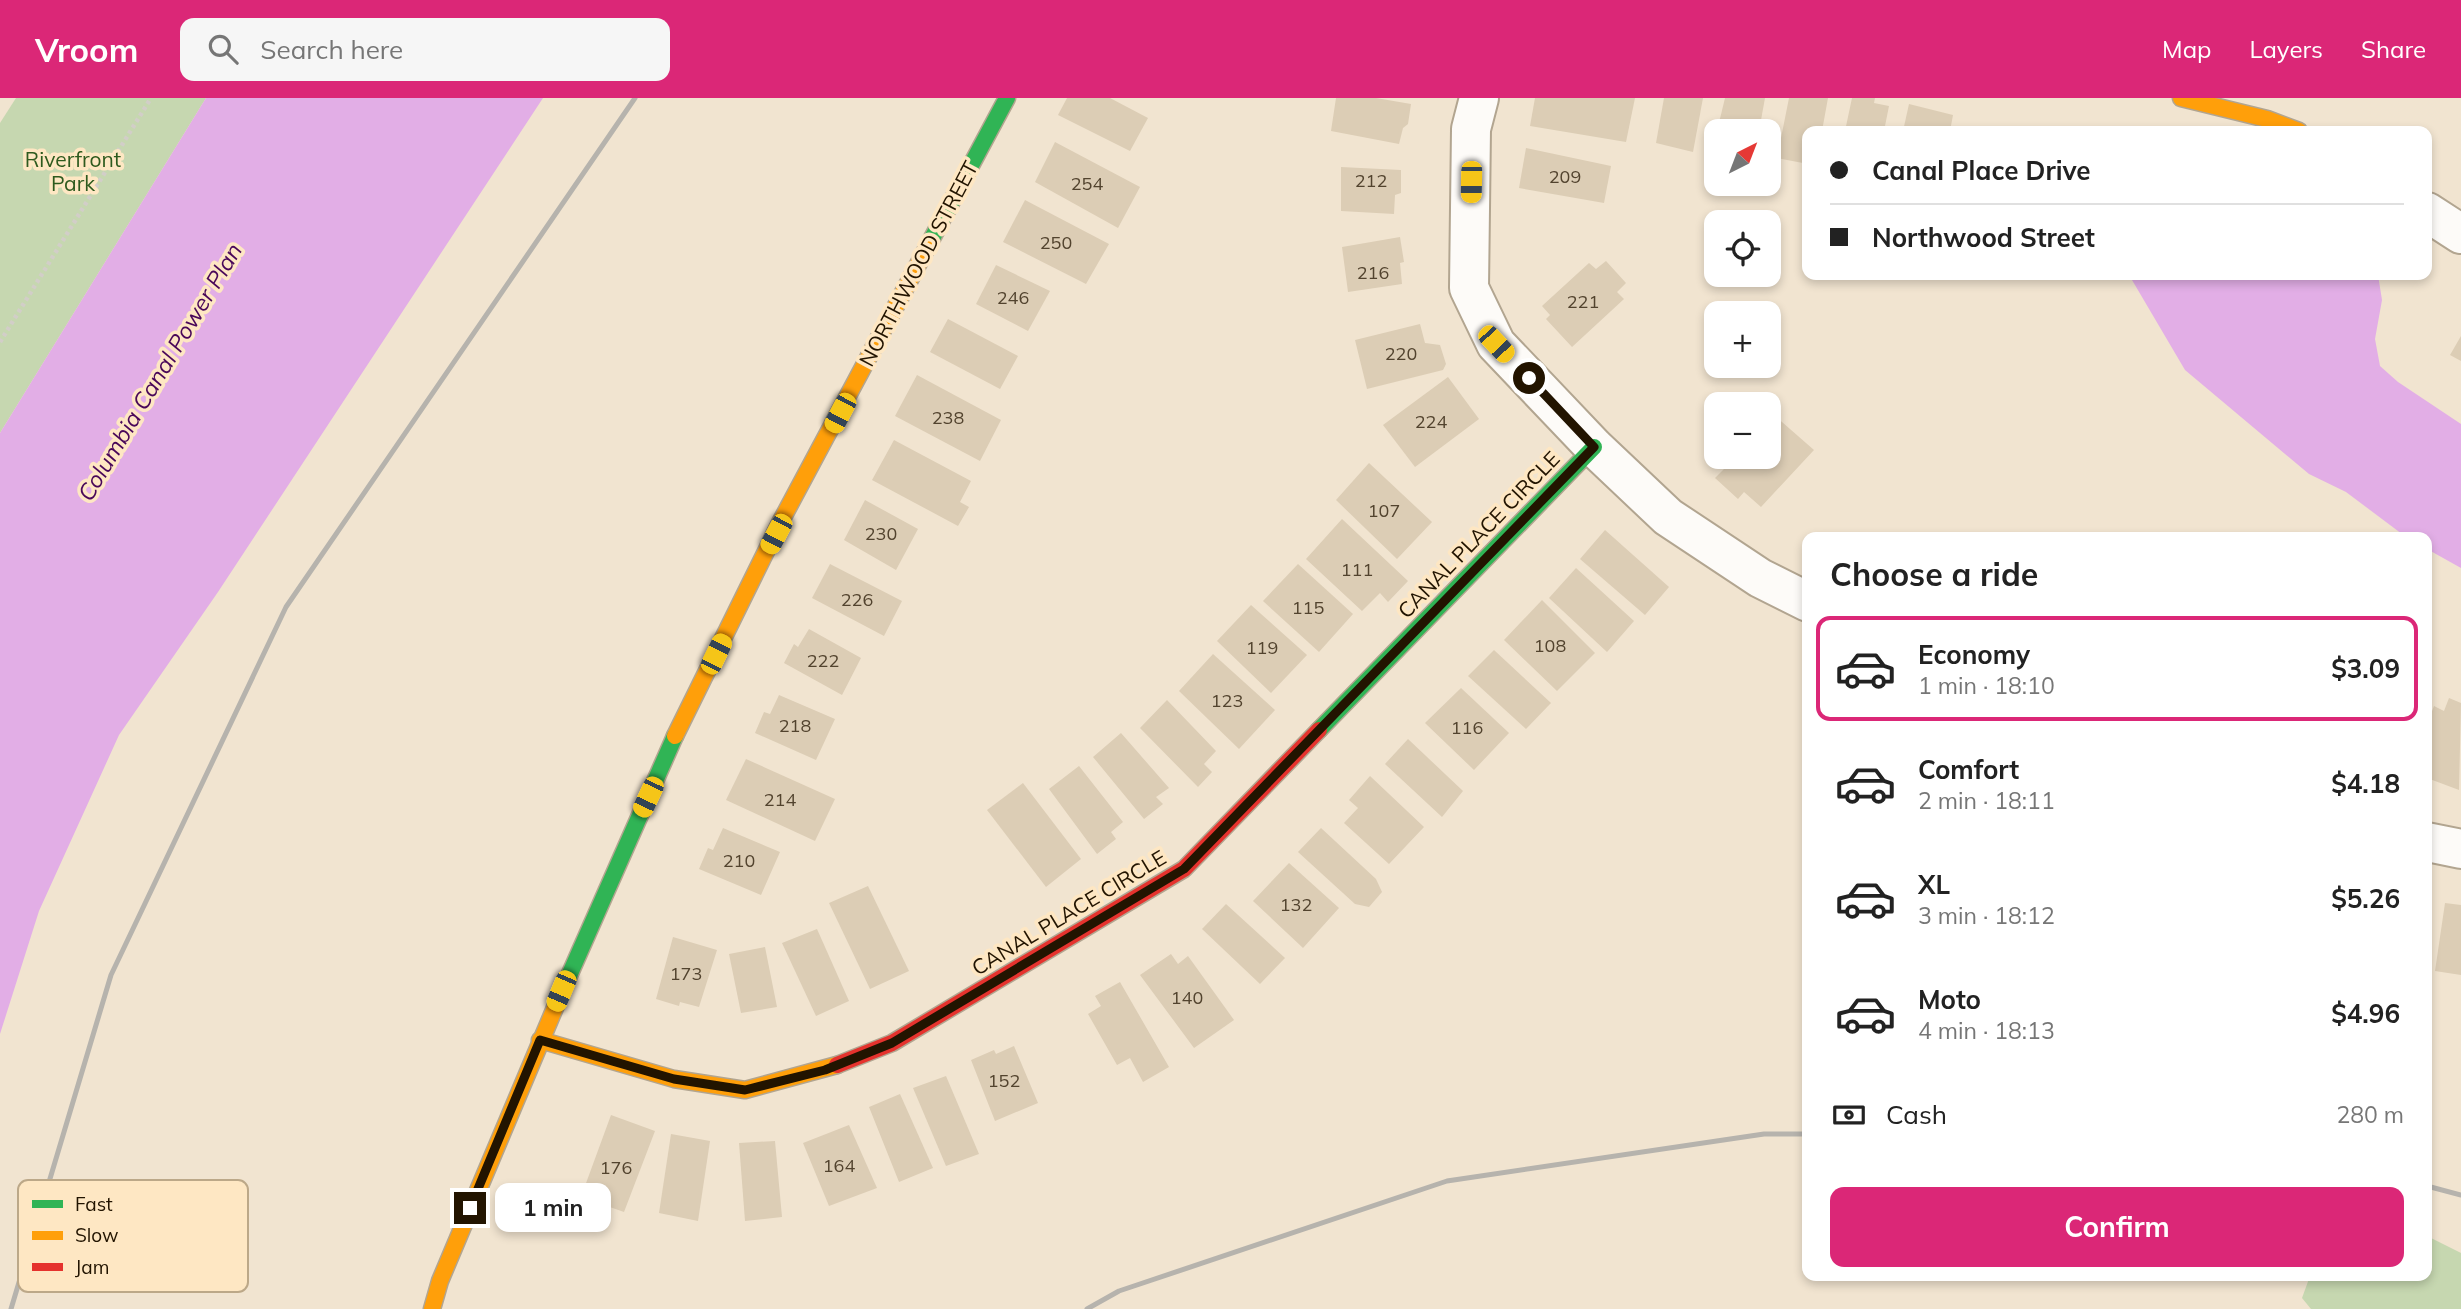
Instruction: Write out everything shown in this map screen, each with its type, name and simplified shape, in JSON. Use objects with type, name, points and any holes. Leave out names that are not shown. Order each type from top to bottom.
[{"type":"street","name":"NORTHWOOD STREET","points":[[432,1309],[440,1281],[540,1040],[625,845],[750,582],[1007,98]]},
{"type":"street","points":[[1479,98],[1471,130],[1469,288],[1496,344],[1594,447],[1668,517],[1760,578],[1802,599]]},
{"type":"street","points":[[2181,98],[2285,126]]},
{"type":"street","points":[[2432,215],[2461,234]]},
{"type":"street","name":"CANAL PLACE CIRCLE","points":[[540,1040],[674,1079],[745,1090],[825,1070],[892,1043],[1184,869],[1594,447]]},
{"type":"street","points":[[2432,843],[2461,849]]},
{"type":"path","points":[[0,342],[151,98]]},
{"type":"green space","name":"Riverfront Park","points":[[16,98],[206,98],[0,433],[0,123]]},
{"type":"green space","points":[[2432,1238],[2461,1253],[2461,1309],[2311,1309],[2302,1298],[2308,1281],[2432,1281]]},
{"type":"water","name":"Columbia Canal Power Plan","points":[[206,98],[543,98],[218,592],[119,735],[39,911],[0,1034],[0,433]]},
{"type":"water","points":[[2132,280],[2379,280],[2382,300],[2375,339],[2380,366],[2398,382],[2461,424],[2461,568],[2432,552],[2432,532],[2399,532],[2346,492],[2309,474],[2185,370]]},
{"type":"building","points":[[1067,98],[1110,98],[1148,118],[1130,151],[1058,115]]},
{"type":"building","points":[[1336,98],[1376,98],[1411,104],[1408,124],[1403,128],[1399,144],[1331,131]]},
{"type":"building","points":[[1535,98],[1635,98],[1626,142],[1530,126]]},
{"type":"building","points":[[1664,98],[1703,98],[1693,152],[1656,143]]},
{"type":"building","points":[[1725,98],[1765,98],[1761,119],[1720,119]]},
{"type":"building","points":[[1789,98],[1828,98],[1823,126],[1802,126],[1802,163],[1782,159],[1782,133]]},
{"type":"building","points":[[1852,98],[1875,98],[1874,103],[1889,106],[1885,126],[1846,126]]},
{"type":"building","points":[[1909,104],[1953,115],[1951,126],[1904,126]]},
{"type":"building","points":[[1055,142],[1140,187],[1118,228],[1035,182]]},
{"type":"building","points":[[1526,148],[1611,166],[1604,203],[1519,188]]},
{"type":"building","points":[[1341,167],[1401,170],[1401,193],[1395,195],[1394,214],[1341,211]]},
{"type":"building","points":[[1025,200],[1109,244],[1086,284],[1003,242]]},
{"type":"building","points":[[1400,237],[1404,262],[1400,263],[1402,284],[1348,292],[1342,247]]},
{"type":"building","points":[[1606,261],[1626,283],[1617,292],[1624,299],[1572,347],[1546,319],[1550,315],[1542,306],[1589,263],[1596,269]]},
{"type":"building","points":[[996,265],[1050,291],[1028,331],[976,304]]},
{"type":"building","points":[[948,319],[1018,356],[1000,389],[930,352]]},
{"type":"building","points":[[1420,324],[1425,343],[1440,345],[1446,364],[1443,370],[1367,389],[1355,340]]},
{"type":"building","points":[[2461,336],[2461,361],[2450,355]]},
{"type":"building","points":[[917,375],[1001,420],[980,461],[895,416]]},
{"type":"building","points":[[1448,377],[1479,419],[1415,467],[1383,425]]},
{"type":"building","points":[[1781,421],[1814,450],[1761,507],[1744,492],[1738,499],[1715,478],[1724,469],[1781,469]]},
{"type":"building","points":[[894,440],[971,481],[960,502],[969,507],[958,526],[872,480]]},
{"type":"building","points":[[1369,463],[1432,522],[1397,559],[1336,500]]},
{"type":"building","points":[[865,500],[918,529],[896,570],[844,540]]},
{"type":"building","points":[[1342,519],[1408,581],[1388,602],[1380,593],[1362,611],[1306,559]]},
{"type":"building","points":[[1605,530],[1669,587],[1645,615],[1580,559]]},
{"type":"building","points":[[830,564],[902,601],[884,636],[812,598]]},
{"type":"building","points":[[1298,564],[1353,614],[1319,652],[1263,601]]},
{"type":"building","points":[[1576,568],[1634,621],[1607,652],[1549,598]]},
{"type":"building","points":[[1542,600],[1595,653],[1557,691],[1504,640]]},
{"type":"building","points":[[1251,605],[1307,655],[1271,693],[1217,641]]},
{"type":"building","points":[[809,629],[861,658],[842,695],[784,663],[794,644],[798,647]]},
{"type":"building","points":[[1494,650],[1551,703],[1526,729],[1468,676]]},
{"type":"building","points":[[1213,654],[1275,710],[1239,749],[1179,691]]},
{"type":"building","points":[[1461,688],[1509,733],[1474,770],[1425,723]]},
{"type":"building","points":[[779,695],[835,719],[816,760],[755,733],[764,712],[770,714]]},
{"type":"building","points":[[2449,698],[2461,703],[2459,790],[2432,780],[2432,711],[2434,706],[2444,711]]},
{"type":"building","points":[[1167,700],[1216,751],[1204,764],[1212,772],[1198,787],[1140,728]]},
{"type":"building","points":[[1121,733],[1169,788],[1156,797],[1163,804],[1144,819],[1093,757]]},
{"type":"building","points":[[1408,739],[1463,791],[1442,817],[1385,764]]},
{"type":"building","points":[[746,759],[835,799],[815,841],[726,800]]},
{"type":"building","points":[[1079,766],[1123,822],[1111,832],[1116,839],[1097,854],[1049,789]]},
{"type":"building","points":[[1370,776],[1424,827],[1389,864],[1344,823],[1358,808],[1349,800]]},
{"type":"building","points":[[1023,783],[1081,859],[1046,887],[987,810]]},
{"type":"building","points":[[723,828],[780,852],[761,895],[699,869],[708,848],[713,850]]},
{"type":"building","points":[[1321,828],[1376,879],[1382,892],[1369,907],[1355,904],[1298,852]]},
{"type":"building","points":[[1289,863],[1339,908],[1303,948],[1253,901]]},
{"type":"building","points":[[868,886],[909,971],[870,989],[829,903]]},
{"type":"building","points":[[2445,903],[2461,905],[2461,975],[2435,971]]},
{"type":"building","points":[[1226,904],[1285,958],[1260,984],[1202,929]]},
{"type":"building","points":[[817,929],[849,1001],[816,1016],[782,943]]},
{"type":"building","points":[[673,937],[717,950],[699,1007],[680,1002],[679,1006],[656,999]]},
{"type":"building","points":[[765,947],[777,1007],[741,1013],[729,954]]},
{"type":"building","points":[[1171,954],[1178,964],[1188,956],[1234,1020],[1194,1048],[1140,975]]},
{"type":"building","points":[[1120,982],[1169,1067],[1143,1082],[1130,1058],[1117,1065],[1088,1014],[1101,1006],[1095,996]]},
{"type":"building","points":[[1014,1046],[1038,1103],[995,1121],[971,1060],[994,1050],[996,1054]]},
{"type":"building","points":[[946,1076],[979,1154],[946,1166],[913,1088]]},
{"type":"building","points":[[900,1094],[933,1168],[899,1182],[869,1107]]},
{"type":"building","points":[[611,1115],[655,1131],[624,1212],[604,1205],[601,1212],[578,1205]]},
{"type":"building","points":[[849,1125],[877,1188],[829,1206],[803,1143]]},
{"type":"building","points":[[671,1134],[710,1141],[698,1221],[659,1213]]},
{"type":"building","points":[[775,1141],[782,1217],[745,1221],[739,1143]]},
{"type":"railway","points":[[50,1180],[111,975],[286,607],[635,98]]},
{"type":"railway","points":[[1087,1309],[1119,1291],[1447,1181],[1764,1134],[1802,1134]]},
{"type":"railway","points":[[2432,1187],[2461,1195]]},
{"type":"railway","points":[[11,1309],[18,1286]]},
{"type":"traffic: fast","points":[[929,244],[1007,98]]},
{"type":"traffic: fast","points":[[1319,730],[1594,447]]},
{"type":"traffic: fast","points":[[557,1003],[675,736]]},
{"type":"traffic: slow","points":[[2181,98],[2286,126]]},
{"type":"traffic: slow","points":[[675,736],[781,521],[929,244]]},
{"type":"traffic: slow","points":[[432,1309],[440,1281],[557,1003]]},
{"type":"traffic: slow","points":[[540,1040],[674,1079],[745,1090],[837,1065]]},
{"type":"traffic: jam","points":[[837,1065],[892,1043],[1184,869],[1319,730]]},
{"type":"route","points":[[470,1208],[540,1040],[674,1079],[745,1090],[825,1070],[892,1043],[1184,869],[1594,447],[1529,378]]}]
